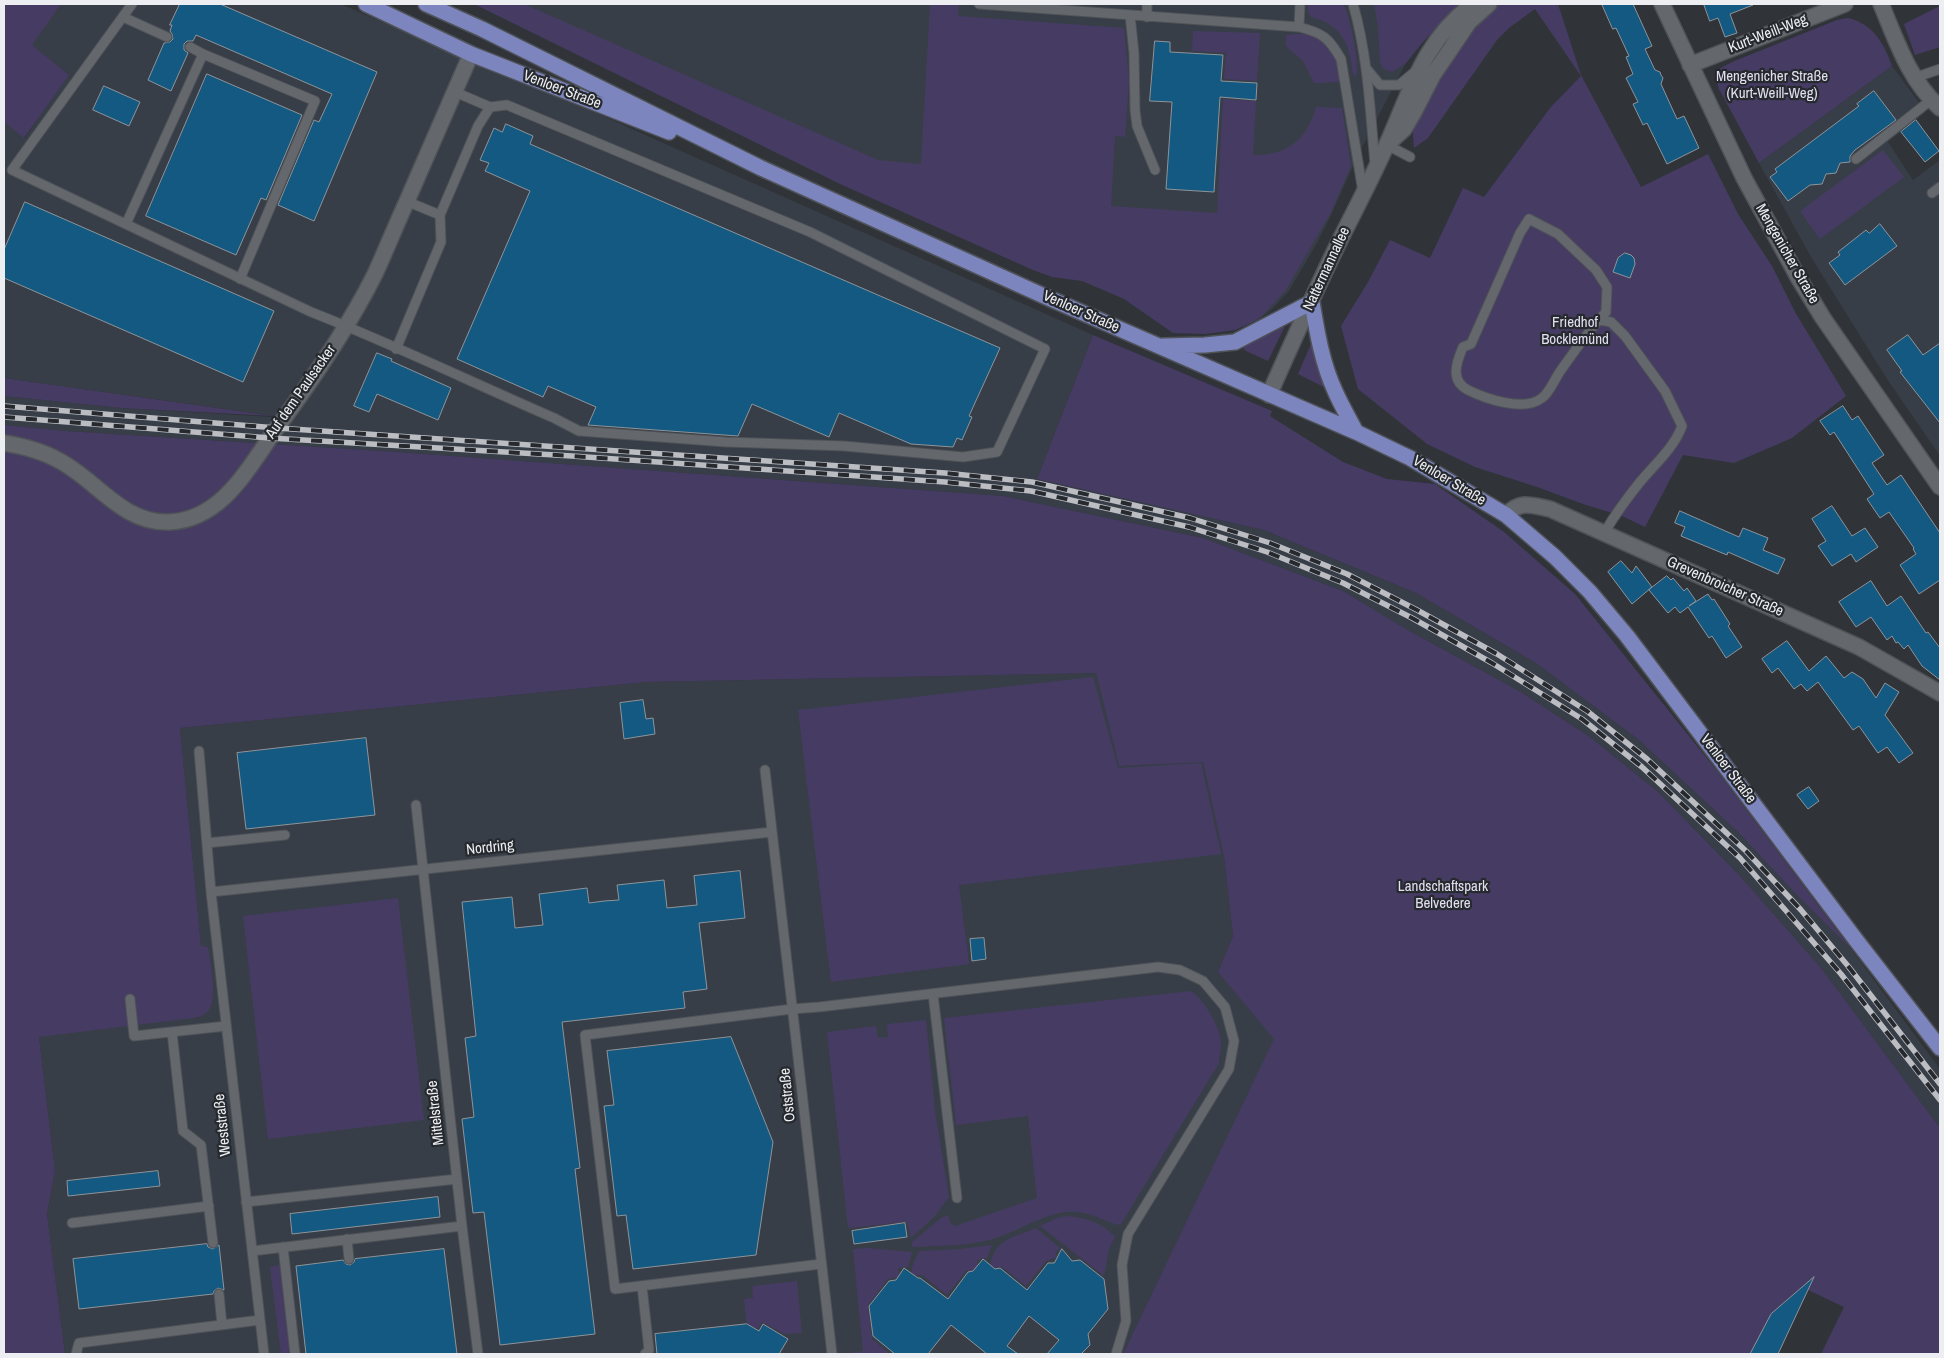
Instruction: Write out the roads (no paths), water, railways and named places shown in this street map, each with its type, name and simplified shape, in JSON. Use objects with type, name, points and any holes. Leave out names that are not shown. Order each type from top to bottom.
[{"type":"main road","name":"Venloer Straße","points":[[366,4],[471,54],[761,168]]},
{"type":"main road","name":"Venloer Straße","points":[[426,4],[482,29],[761,168],[1356,432],[1418,462],[1506,515],[1555,557],[1590,592],[1626,636],[1940,1048]]},
{"type":"main road","points":[[471,54],[482,29]]},
{"type":"main road","points":[[1159,346],[1235,342],[1312,302],[1318,337],[1329,376],[1356,432]]},
{"type":"street","name":"Nattermannallee","points":[[1270,395],[1387,145],[1419,68],[1437,40],[1462,12],[1473,4]]},
{"type":"street","name":"Nattermannallee","points":[[1387,145],[1404,129],[1433,75],[1469,22],[1489,4]]},
{"type":"street","name":"Mengenicher Straße","points":[[1662,4],[1744,178],[1798,277],[1823,318],[1940,487]]},
{"type":"street","name":"Kurt-Weill-Weg","points":[[1690,65],[1845,4]]},
{"type":"street","points":[[1881,4],[1902,56],[1914,78],[1936,104]]},
{"type":"street","name":"Auf dem Paulsacker","points":[[4,443],[38,451],[60,460],[122,508],[144,519],[168,522],[190,519],[211,509],[229,493],[303,391],[346,326],[374,275],[471,54]]},
{"type":"street","name":"Grevenbroicher Straße","points":[[1506,515],[1514,507],[1527,504],[1550,509],[1860,647],[1940,693]]},
{"type":"lane","points":[[132,4],[12,170],[310,312],[346,326],[554,418],[579,431],[726,442],[844,446],[963,457],[997,452],[1045,349],[810,232],[507,105],[490,107],[455,92]]},
{"type":"lane","points":[[979,4],[1299,27],[1318,32],[1332,42],[1341,59],[1363,193]]},
{"type":"lane","points":[[1147,4],[1147,17]]},
{"type":"lane","points":[[1299,27],[1300,4]]},
{"type":"lane","points":[[1352,4],[1359,26],[1366,68],[1376,167]]},
{"type":"lane","points":[[1130,16],[1134,53],[1137,126],[1155,170]]},
{"type":"lane","points":[[123,17],[167,37]]},
{"type":"lane","points":[[190,47],[315,102],[240,279]]},
{"type":"lane","points":[[126,224],[203,54]]},
{"type":"lane","points":[[1366,68],[1380,85],[1399,85],[1419,68]]},
{"type":"lane","points":[[1914,78],[1940,69]]},
{"type":"lane","points":[[1856,159],[1936,104]]},
{"type":"lane","points":[[396,349],[441,242],[440,215],[478,126],[490,107]]},
{"type":"lane","points":[[1387,145],[1410,157]]},
{"type":"lane","points":[[1932,193],[1940,187]]},
{"type":"lane","points":[[406,201],[440,215]]},
{"type":"lane","points":[[1529,219],[1558,234],[1596,270],[1607,287],[1606,312],[1599,320],[1589,329],[1542,398],[1528,405],[1484,398],[1463,388],[1456,378],[1456,363],[1463,347],[1471,344],[1520,233],[1529,219]]},
{"type":"lane","points":[[1599,320],[1611,322],[1625,336],[1665,391],[1682,426],[1678,436],[1639,483],[1604,533]]},
{"type":"lane","name":"Weststraße","points":[[199,750],[211,892],[264,1354]]},
{"type":"lane","name":"Oststraße","points":[[765,770],[832,1354]]},
{"type":"lane","name":"Mittelstraße","points":[[416,805],[462,1226],[478,1354]]},
{"type":"lane","name":"Nordring","points":[[211,892],[772,832]]},
{"type":"lane","points":[[207,842],[285,835]]},
{"type":"lane","points":[[821,1264],[615,1289],[585,1035],[1158,967],[1180,970],[1203,981],[1225,1007],[1234,1041],[1229,1069],[1128,1234],[1122,1266],[1126,1321],[1116,1354]]},
{"type":"lane","points":[[933,994],[957,1198]]},
{"type":"lane","points":[[130,999],[134,1036],[226,1026]]},
{"type":"lane","points":[[172,1032],[183,1131],[201,1145],[213,1243]]},
{"type":"lane","points":[[246,1202],[457,1179]]},
{"type":"lane","points":[[72,1223],[209,1206]]},
{"type":"lane","points":[[252,1251],[462,1226]]},
{"type":"lane","points":[[347,1240],[350,1260]]},
{"type":"lane","points":[[282,1247],[295,1354]]},
{"type":"lane","points":[[642,1286],[649,1350],[645,1354]]},
{"type":"lane","points":[[219,1294],[222,1325]]},
{"type":"lane","points":[[76,1354],[79,1343],[260,1320]]},
{"type":"railway","points":[[4,406],[277,428],[945,473],[1032,482],[1190,518],[1270,543],[1347,574],[1497,654],[1587,711],[1647,759],[1746,851],[1801,910],[1848,966],[1940,1084]]},
{"type":"railway","points":[[4,417],[270,438],[572,456],[945,482],[1031,491],[1189,527],[1267,552],[1343,583],[1412,618],[1492,663],[1582,719],[1642,767],[1740,858],[1841,974],[1940,1100]]},
{"type":"park label","name":"Mengenicher Straße (Kurt-Weill-Weg)","points":[[1772,86]]},
{"type":"park label","name":"Friedhof Bocklemünd","points":[[1575,332]]},
{"type":"park label","name":"Landschaftspark Belvedere","points":[[1443,896]]}]
